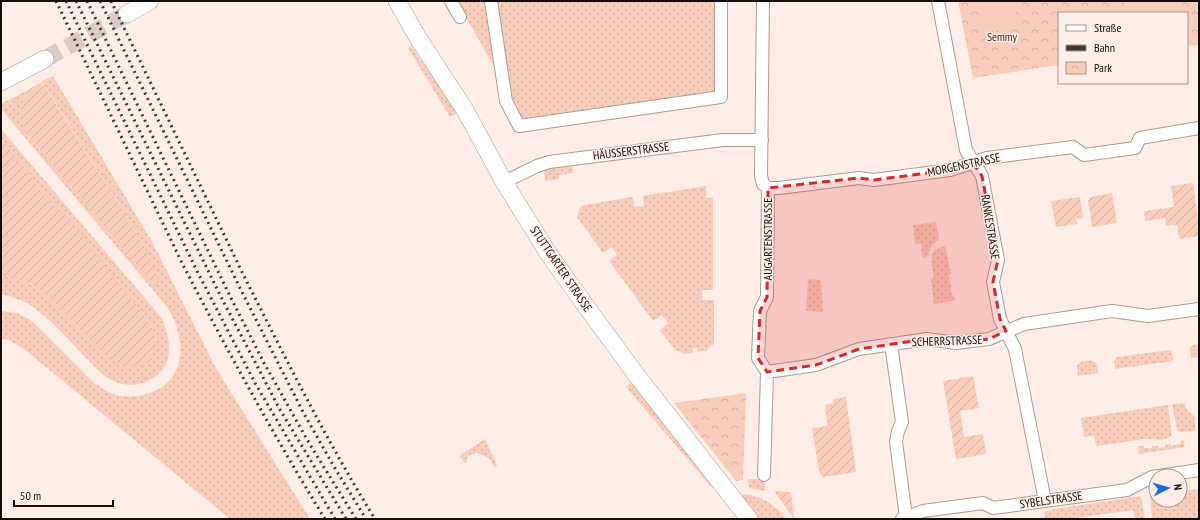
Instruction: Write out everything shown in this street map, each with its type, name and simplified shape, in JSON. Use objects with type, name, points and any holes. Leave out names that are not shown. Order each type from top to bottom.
[{"type":"main road","points":[[127,14],[150,1]]},
{"type":"main road","name":"STUTTGARTER STRASSE","points":[[397,1],[418,38],[465,110],[504,182],[550,256],[638,377],[749,519]]},
{"type":"main road","points":[[1,82],[45,59]]},
{"type":"street","points":[[451,1],[460,17]]},
{"type":"street","points":[[491,1],[506,101],[520,126],[721,97],[721,1]]},
{"type":"street","name":"AUGARTENSTRASSE","points":[[762,1],[761,176],[763,184],[768,188],[767,297],[760,311],[758,358],[767,372],[764,475]]},
{"type":"street","name":"RANKESTRASSE","points":[[938,1],[966,150],[982,176],[998,260],[993,282],[1000,319],[1015,349],[1045,501]]},
{"type":"street","name":"MORGENSTRASSE","points":[[768,188],[779,188],[859,178],[874,180],[950,170],[987,158],[1073,147],[1084,155],[1128,149],[1135,148],[1140,138],[1199,128]]},
{"type":"street","name":"HÄUSSERSTRASSE","points":[[504,182],[549,162],[723,140],[762,140]]},
{"type":"street","name":"SCHERRSTRASSE","points":[[767,372],[816,365],[859,349],[927,339],[956,343],[976,341],[989,339],[1024,324],[1112,311],[1148,316],[1199,309]]},
{"type":"street","points":[[891,344],[902,422],[898,431],[896,442],[904,518]]},
{"type":"street","name":"SYBELSTRASSE","points":[[904,518],[923,511],[982,503],[993,508],[1127,490],[1152,477],[1199,470]]},
{"type":"highlighted area","points":[[973,163],[982,176],[998,260],[993,282],[1000,319],[1006,331],[989,339],[956,343],[927,339],[859,349],[816,365],[767,372],[758,358],[760,311],[767,297],[768,188],[859,178],[874,180],[950,170]]},
{"type":"green space","points":[[457,1],[718,1],[717,83],[711,94],[526,120],[522,117]]},
{"type":"green space","name":"Semmy","points":[[958,1],[1199,1],[1199,45],[1188,46],[1188,12],[1058,12],[1058,65],[973,78]]},
{"type":"green space","points":[[977,1],[1014,1],[1018,27],[982,33]]},
{"type":"green space","points":[[1124,1],[1173,1],[1175,12],[1125,12]]},
{"type":"green space","points":[[412,46],[418,57],[437,80],[459,113],[450,117],[408,48]]},
{"type":"green space","points":[[53,76],[151,240],[217,370],[310,519],[230,519],[27,352],[12,342],[1,339],[1,311],[17,313],[29,319],[37,326],[94,383],[111,393],[122,396],[144,395],[160,388],[170,380],[177,369],[180,357],[178,332],[174,319],[167,307],[1,109],[1,104],[30,89],[23,101],[22,107],[23,118],[28,136],[154,285],[144,245],[42,81]]},
{"type":"green space","points":[[42,82],[144,245],[159,281],[154,286],[28,136],[23,125],[21,113],[22,101],[29,90]]},
{"type":"green space","points":[[1,129],[161,317],[168,337],[169,353],[167,362],[163,369],[152,379],[130,385],[109,379],[96,369],[44,315],[29,304],[1,294],[1,275],[32,285],[47,296],[102,352],[153,329],[144,315],[90,248],[84,238],[57,206],[51,204],[16,156],[1,139]]},
{"type":"green space","points":[[1,139],[16,156],[51,204],[57,206],[85,238],[91,248],[144,315],[153,329],[156,343],[151,361],[138,367],[122,367],[102,352],[47,296],[32,285],[1,275]]},
{"type":"green space","points":[[572,163],[573,173],[559,175],[559,179],[545,181],[544,167]]},
{"type":"green space","points":[[1193,183],[1199,236],[1179,239],[1177,225],[1166,226],[1165,218],[1145,221],[1144,211],[1174,207],[1171,186]]},
{"type":"green space","points":[[706,186],[706,198],[713,198],[713,290],[702,290],[702,300],[714,300],[714,344],[707,350],[698,352],[697,348],[693,348],[693,353],[684,354],[675,350],[660,330],[668,323],[662,315],[653,321],[609,261],[617,255],[612,247],[603,253],[577,217],[580,207],[584,205],[633,197],[634,207],[644,206],[643,196]]},
{"type":"green space","points":[[1112,193],[1117,223],[1092,227],[1088,201],[1091,197]]},
{"type":"green space","points":[[1080,197],[1083,218],[1076,219],[1077,224],[1056,227],[1051,201]]},
{"type":"green space","points":[[936,222],[939,239],[931,247],[926,258],[923,258],[921,244],[915,244],[913,225]]},
{"type":"green space","points":[[945,246],[951,274],[949,275],[952,294],[956,300],[934,304],[931,279],[934,278],[932,258],[935,251]]},
{"type":"green space","points":[[808,279],[821,280],[823,312],[806,311]]},
{"type":"green space","points":[[1199,344],[1199,357],[1191,358],[1190,348],[1193,345]]},
{"type":"green space","points":[[1169,350],[1172,351],[1173,361],[1115,369],[1114,361],[1117,357]]},
{"type":"green space","points":[[1092,360],[1097,364],[1098,373],[1078,376],[1077,366],[1080,362]]},
{"type":"green space","points":[[973,376],[979,408],[960,411],[964,437],[983,434],[986,454],[956,459],[943,381]]},
{"type":"green space","points":[[634,380],[713,483],[710,486],[626,387]]},
{"type":"green space","points":[[746,393],[743,480],[736,481],[674,403]]},
{"type":"green space","points":[[846,397],[856,472],[823,477],[819,471],[812,428],[827,426],[825,405],[834,403],[834,399]]},
{"type":"green space","points":[[1185,403],[1186,409],[1194,416],[1196,431],[1181,432],[1177,430],[1172,404]]},
{"type":"green space","points":[[1168,405],[1172,436],[1167,438],[1160,440],[1144,439],[1096,446],[1094,436],[1084,437],[1081,418]]},
{"type":"green space","points":[[485,439],[497,465],[495,468],[489,458],[477,453],[467,456],[466,464],[459,456]]},
{"type":"green space","points":[[1184,440],[1185,447],[1139,454],[1138,446],[1152,448],[1152,446],[1158,446],[1159,448],[1166,447],[1165,445],[1171,444],[1171,446],[1180,444],[1180,441]]},
{"type":"green space","points":[[748,479],[765,479],[765,491],[749,488]]},
{"type":"green space","points":[[1199,489],[1199,519],[1152,519],[1151,508],[1188,508],[1188,490]]},
{"type":"green space","points":[[774,491],[791,492],[794,519]]},
{"type":"green space","points":[[745,494],[763,499],[773,505],[786,519],[758,519],[740,496]]},
{"type":"green space","points":[[1141,496],[1145,519],[1135,519],[1133,510],[1068,519],[1045,519],[1044,512],[1054,509]]},
{"type":"tunnel","points":[[45,59],[127,14]]},
{"type":"railway","points":[[56,1],[182,263],[251,392],[325,519]]},
{"type":"railway","points":[[66,1],[197,271],[255,383],[335,519]]},
{"type":"railway","points":[[76,1],[220,295],[279,408],[346,519]]},
{"type":"railway","points":[[87,1],[264,363],[309,443],[356,519]]},
{"type":"railway","points":[[100,1],[240,288],[303,412],[366,519]]},
{"type":"railway","points":[[111,1],[274,336],[323,429],[375,519]]}]
